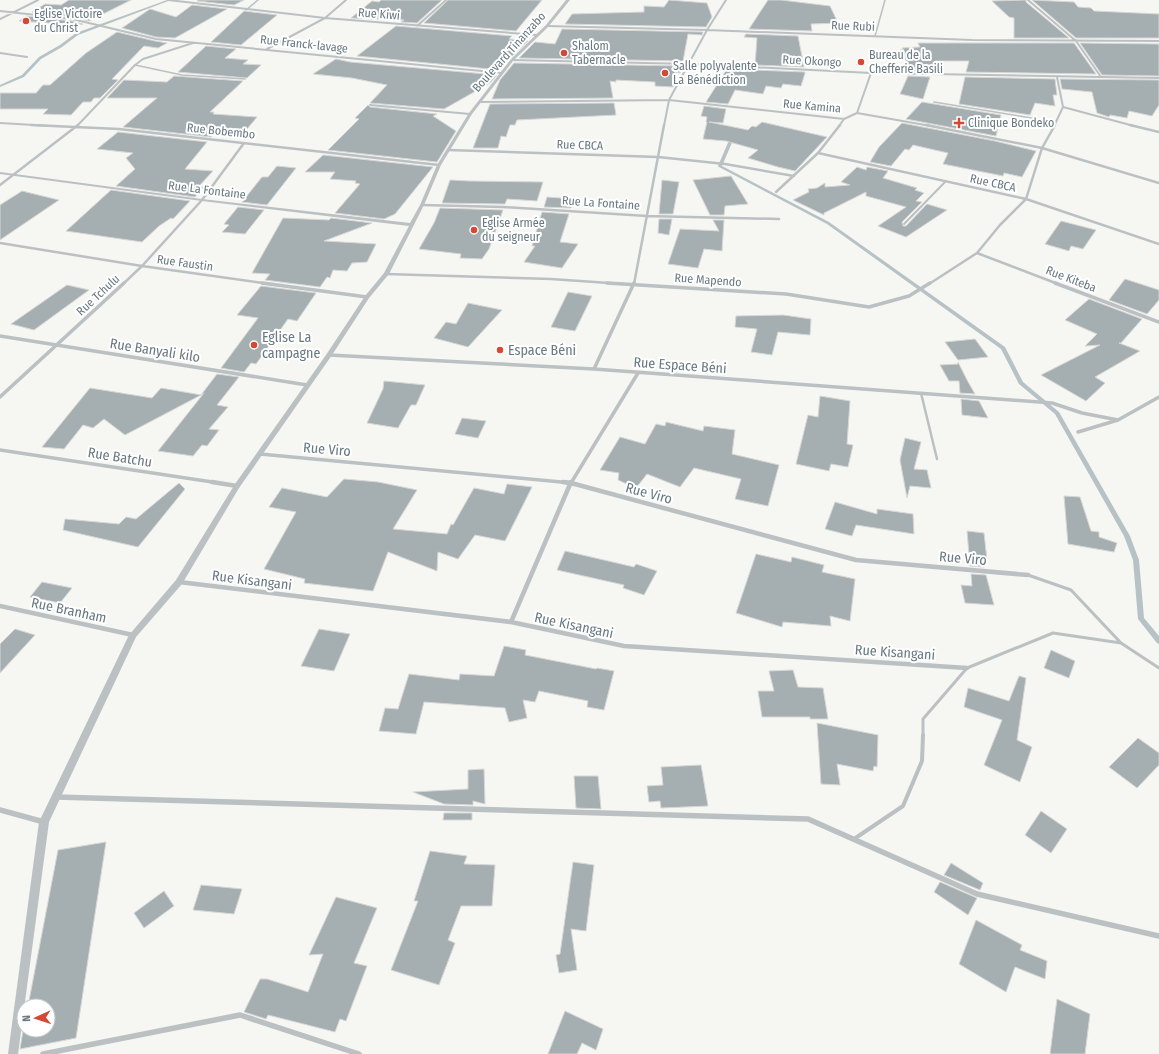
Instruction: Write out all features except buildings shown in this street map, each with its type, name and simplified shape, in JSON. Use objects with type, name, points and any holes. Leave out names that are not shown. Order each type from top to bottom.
[{"type":"street","points":[[0,19],[38,0]]},
{"type":"street","name":"Rue Kiwi","points":[[168,0],[325,18],[537,35]]},
{"type":"street","points":[[267,50],[325,18],[346,0]]},
{"type":"street","points":[[417,26],[446,0]]},
{"type":"street","name":"Boulevard Tinanzabo","points":[[13,1054],[44,822],[134,635],[178,582],[237,486],[329,355],[367,297],[386,274],[422,205],[439,165],[478,102],[512,60],[547,26],[568,0]]},
{"type":"street","points":[[594,369],[634,284],[669,100],[690,64],[707,30],[726,0]]},
{"type":"street","points":[[1028,0],[1076,41],[1101,77]]},
{"type":"street","points":[[0,11],[13,13]]},
{"type":"street","name":"Rue Franck-lavage","points":[[13,13],[72,18],[156,39],[502,73]]},
{"type":"street","name":"Rue Rubi","points":[[547,26],[707,30],[972,40],[1159,41]]},
{"type":"street","points":[[0,185],[75,128],[135,65],[143,59],[196,42]]},
{"type":"street","points":[[0,53],[27,58]]},
{"type":"street","name":"Rue Okongo","points":[[512,60],[690,64],[871,73],[1159,78]]},
{"type":"street","points":[[857,114],[871,73]]},
{"type":"street","points":[[1026,199],[1042,148],[1063,107],[1057,77]]},
{"type":"street","name":"Rue Kamina","points":[[478,102],[669,100],[844,119],[857,114],[899,119],[1042,148],[1159,183]]},
{"type":"street","points":[[370,105],[470,114]]},
{"type":"street","points":[[1063,107],[1159,132]]},
{"type":"street","points":[[776,192],[818,153],[844,119]]},
{"type":"street","name":"Rue Bobembo","points":[[0,123],[75,128],[119,129],[439,165]]},
{"type":"street","name":"Rue Tchulu","points":[[0,397],[142,266],[202,200],[244,143]]},
{"type":"street","name":"Rue CBCA","points":[[448,150],[658,157],[725,164],[794,176]]},
{"type":"street","name":"Rue CBCA","points":[[818,153],[1026,199],[1159,244]]},
{"type":"street","name":"Rue La Fontaine","points":[[0,173],[202,200],[412,225]]},
{"type":"street","name":"Rue Mapendo","points":[[386,274],[551,279],[786,294],[869,307],[909,296],[977,253],[1000,225],[1026,199]]},
{"type":"street","name":"Rue La Fontaine","points":[[422,205],[503,207],[647,216],[779,219]]},
{"type":"street","name":"Rue Faustin","points":[[0,243],[142,266],[367,297]]},
{"type":"street","name":"Rue Kiteba","points":[[977,253],[1159,322]]},
{"type":"street","name":"Rue Banyali kilo","points":[[0,336],[307,385]]},
{"type":"street","name":"Rue Espace Béni","points":[[329,355],[594,369],[921,392],[1052,403],[1082,413],[1118,420]]},
{"type":"street","points":[[511,622],[571,483],[638,373]]},
{"type":"street","points":[[1078,432],[1118,420],[1159,397]]},
{"type":"street","name":"Rue Batchu","points":[[0,450],[237,486]]},
{"type":"street","name":"Rue Viro","points":[[260,454],[571,483],[856,560],[1028,575]]},
{"type":"street","name":"Rue Kisangani","points":[[178,582],[511,622],[624,646],[967,668]]},
{"type":"street","name":"Rue Branham","points":[[0,606],[134,635]]},
{"type":"street","points":[[55,797],[808,819],[977,894],[1159,936]]},
{"type":"street","points":[[0,810],[44,822]]},
{"type":"street","points":[[43,1054],[240,1015],[359,1054]]},
{"type":"lane","points":[[246,10],[258,0]]},
{"type":"lane","points":[[875,36],[884,0]]},
{"type":"lane","points":[[135,65],[182,75],[244,79]]},
{"type":"lane","points":[[934,102],[1056,122]]},
{"type":"lane","points":[[904,224],[946,182]]},
{"type":"lane","points":[[921,392],[937,459]]},
{"type":"lane","points":[[1028,575],[1071,590],[1121,643],[1159,668]]},
{"type":"lane","points":[[854,839],[903,806],[922,761],[923,719],[967,668],[1053,633],[1121,643]]},
{"type":"waterway","points":[[0,86],[23,76],[40,58],[61,46],[77,34],[170,0]]},
{"type":"waterway","points":[[730,136],[732,138],[720,166],[828,223],[1003,348],[1021,383],[1057,413],[1127,536],[1136,560],[1141,619],[1159,641]]},
{"type":"place","name":"Eglise Victoire du Christ","points":[[26,21]]},
{"type":"place","name":"Shalom Tabernacle","points":[[564,53]]},
{"type":"place","name":"Bureau de la Chefferie Basili","points":[[861,62]]},
{"type":"place","name":"Salle polyvalente La Bénédiction","points":[[665,73]]},
{"type":"place","name":"Clinique Bondeko","points":[[959,123]]},
{"type":"place","name":"Eglise Armée du seigneur","points":[[474,230]]},
{"type":"place","name":"Eglise La campagne","points":[[254,345]]},
{"type":"place","name":"Espace Béni","points":[[500,350]]}]
